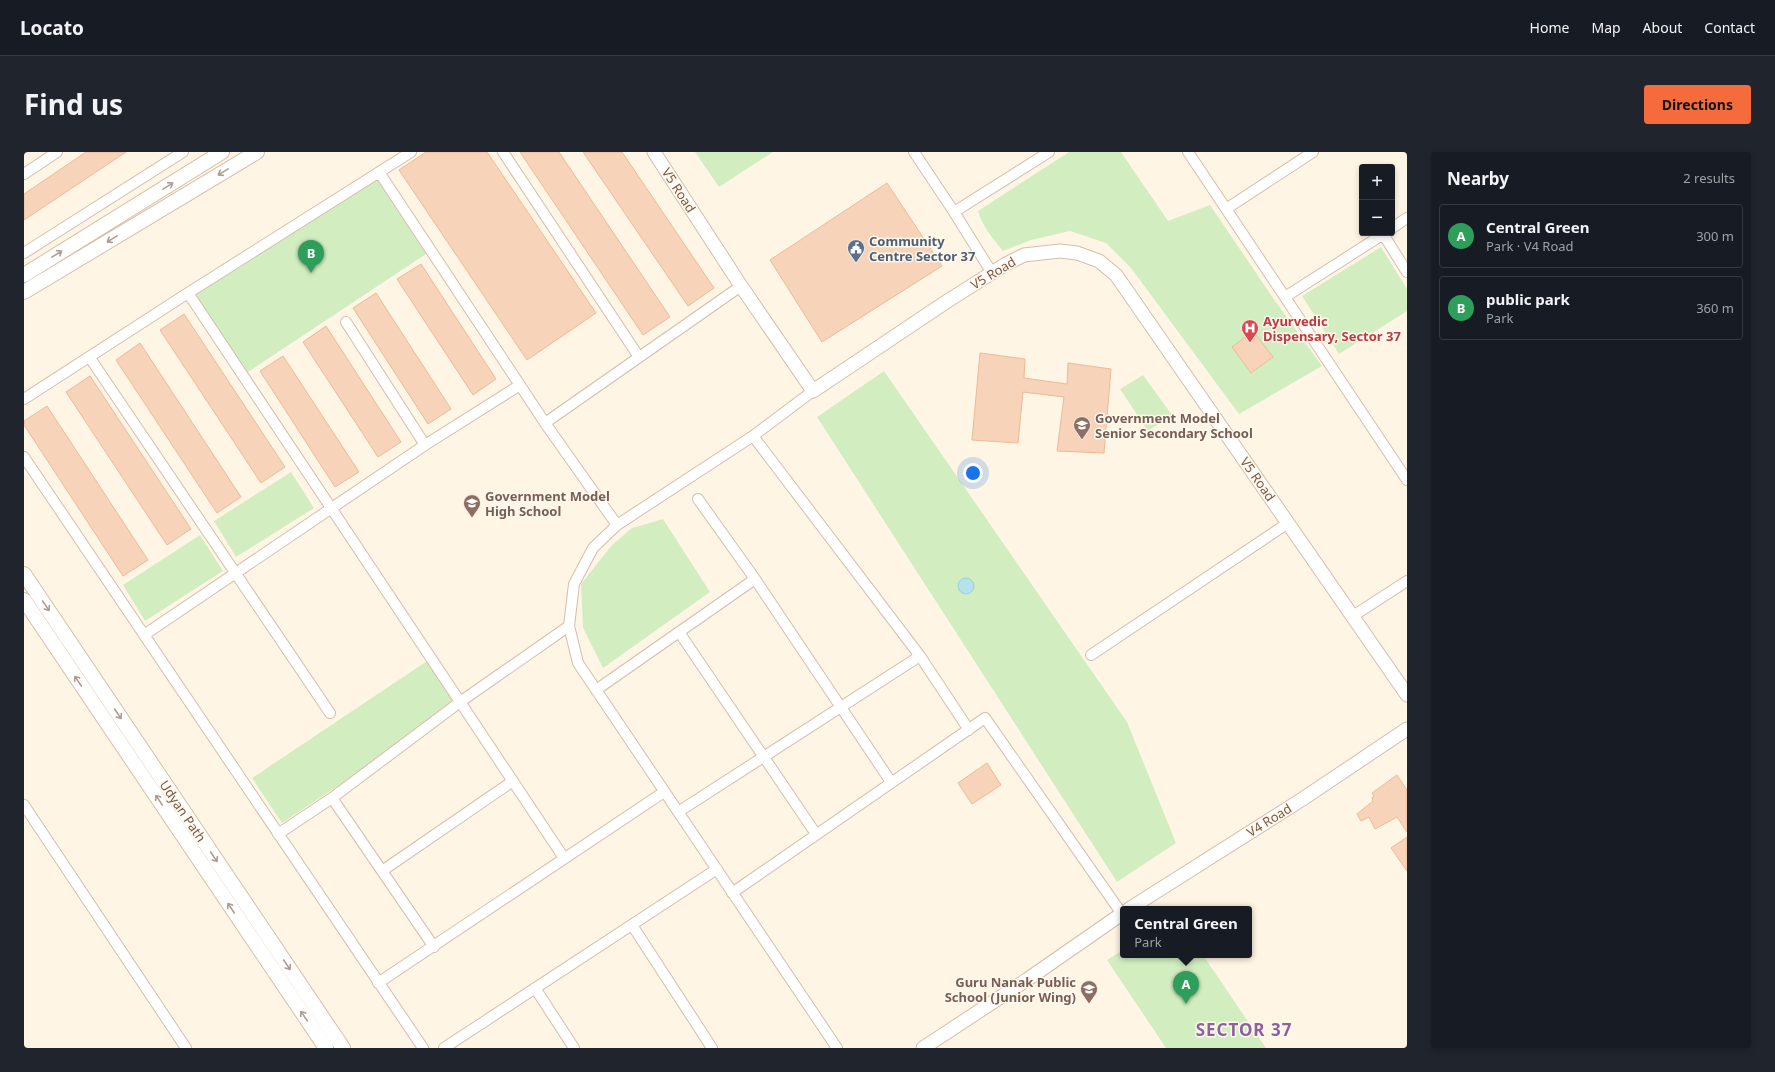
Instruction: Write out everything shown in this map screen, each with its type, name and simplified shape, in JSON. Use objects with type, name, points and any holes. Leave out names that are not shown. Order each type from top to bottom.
[{"type":"main road","points":[[24,275],[222,152]]},
{"type":"main road","points":[[24,292],[257,152]]},
{"type":"main road","name":"Udyan Path","points":[[24,574],[343,1048]]},
{"type":"main road","name":"Udyan Path","points":[[24,600],[326,1048]]},
{"type":"street","points":[[24,174],[57,152]]},
{"type":"street","points":[[24,254],[183,152]]},
{"type":"street","points":[[24,400],[188,293],[411,152]]},
{"type":"street","points":[[503,152],[639,357]]},
{"type":"street","name":"V5 Road","points":[[654,152],[741,286],[813,391],[949,300],[1024,255],[1060,251],[1077,253],[1099,261],[1116,275],[1407,695]]},
{"type":"street","points":[[914,152],[992,273]]},
{"type":"street","points":[[954,212],[1049,152]]},
{"type":"street","points":[[1188,152],[1407,480]]},
{"type":"street","points":[[1226,209],[1313,152]]},
{"type":"street","points":[[379,172],[544,422],[617,525]]},
{"type":"street","points":[[1395,226],[1407,218]]},
{"type":"street","points":[[1285,297],[1381,236]]},
{"type":"street","points":[[1385,236],[1407,272]]},
{"type":"street","points":[[544,422],[741,286]]},
{"type":"street","points":[[188,293],[564,858]]},
{"type":"street","points":[[346,322],[425,445]]},
{"type":"street","points":[[90,358],[330,713]]},
{"type":"street","points":[[144,635],[425,445],[520,385]]},
{"type":"street","points":[[813,391],[753,436],[617,525],[593,548],[574,584],[569,626],[578,663],[836,1048]]},
{"type":"street","points":[[753,436],[920,656],[969,730]]},
{"type":"street","points":[[24,458],[423,1048]]},
{"type":"street","points":[[698,499],[755,579],[891,782]]},
{"type":"street","points":[[1091,655],[1288,523]]},
{"type":"street","points":[[596,690],[755,579]]},
{"type":"street","points":[[1353,616],[1407,581]]},
{"type":"street","points":[[278,834],[332,798],[460,702],[569,626]]},
{"type":"street","points":[[679,632],[816,834]]},
{"type":"street","points":[[678,812],[920,656]]},
{"type":"street","points":[[732,893],[985,718],[1120,906]]},
{"type":"street","name":"V4 Road","points":[[1133,906],[1306,796],[1407,729]]},
{"type":"street","points":[[382,871],[513,781]]},
{"type":"street","points":[[378,982],[434,947],[664,792]]},
{"type":"street","points":[[332,798],[434,947]]},
{"type":"street","points":[[24,805],[186,1048]]},
{"type":"street","points":[[444,1048],[457,1044],[534,988],[716,870]]},
{"type":"street","name":"V4 Road","points":[[923,1048],[1028,979],[1120,915]]},
{"type":"street","points":[[632,925],[712,1048]]},
{"type":"street","points":[[534,988],[574,1048]]},
{"type":"green space","points":[[695,152],[773,152],[719,187]]},
{"type":"green space","points":[[1069,152],[1121,152],[1168,221],[1210,205],[1273,298],[1322,366],[1239,414],[1131,268],[1106,243],[1070,231],[1031,240],[1003,251],[985,227],[978,211]]},
{"type":"green space","points":[[377,179],[426,254],[248,372],[194,293]]},
{"type":"green space","points":[[1381,247],[1407,289],[1407,311],[1339,354],[1302,296]]},
{"type":"green space","points":[[884,371],[1127,722],[1176,843],[1117,882],[817,417]]},
{"type":"green space","points":[[1143,375],[1172,415],[1148,431],[1120,389]]},
{"type":"green space","points":[[291,472],[314,508],[236,557],[214,521]]},
{"type":"green space","points":[[663,519],[710,592],[603,668],[583,628],[581,584],[612,545],[632,528]]},
{"type":"green space","points":[[200,535],[223,571],[145,621],[123,585]]},
{"type":"green space","points":[[427,661],[457,707],[282,823],[252,778]]},
{"type":"green space","points":[[1120,952],[1120,958],[1205,958],[1266,1048],[1166,1048],[1107,960]]},
{"type":"water","points":[[966,578],[972,580],[974,586],[972,592],[966,594],[960,592],[958,586],[960,580]]},
{"type":"building","points":[[86,152],[126,152],[24,220],[24,194]]},
{"type":"building","points":[[426,152],[487,152],[596,313],[527,360],[399,170]]},
{"type":"building","points":[[520,152],[559,152],[670,317],[643,335]]},
{"type":"building","points":[[583,152],[622,152],[714,288],[688,306]]},
{"type":"building","name":"Community Centre Sector 37","points":[[887,183],[942,266],[822,342],[770,260]]},
{"type":"building","points":[[421,264],[496,379],[473,395],[397,279]]},
{"type":"building","points":[[376,293],[451,409],[428,424],[353,308]]},
{"type":"building","points":[[184,314],[285,467],[261,483],[160,330]]},
{"type":"building","points":[[326,326],[401,442],[378,457],[303,342]]},
{"type":"building","points":[[1253,331],[1273,357],[1251,373],[1232,347]]},
{"type":"building","points":[[140,343],[241,497],[217,513],[116,360]]},
{"type":"building","points":[[980,353],[1025,359],[1024,378],[1067,384],[1068,363],[1111,369],[1104,453],[1057,451],[1064,397],[1023,392],[1018,443],[972,440]]},
{"type":"building","points":[[283,356],[359,472],[335,487],[260,371]]},
{"type":"building","points":[[90,376],[191,529],[167,545],[66,392]]},
{"type":"building","points":[[47,406],[148,560],[123,576],[24,425],[24,421]]},
{"type":"building","points":[[987,763],[1001,785],[972,804],[958,783]]},
{"type":"building","points":[[1397,775],[1407,790],[1407,832],[1397,817],[1375,829],[1369,817],[1361,821],[1357,814],[1373,801],[1372,798],[1374,796],[1372,793]]},
{"type":"building","points":[[1407,837],[1407,871],[1391,848]]},
{"type":"place","name":"Community Centre Sector 37","points":[[856,263]]},
{"type":"place","name":"public park","points":[[311,273]]},
{"type":"place","name":"Ayurvedic Dispensary, Sector 37","points":[[1250,343]]},
{"type":"place","name":"Government Model Senior Secondary School","points":[[1082,440]]},
{"type":"place","name":"Government Model High School","points":[[472,518]]},
{"type":"place","name":"Guru Nanak Public School (Junior Wing)","points":[[1089,1004]]},
{"type":"place","name":"Central Green","points":[[1186,1004]]},
{"type":"district","name":"SECTOR 37","points":[[1244,1029]]}]
